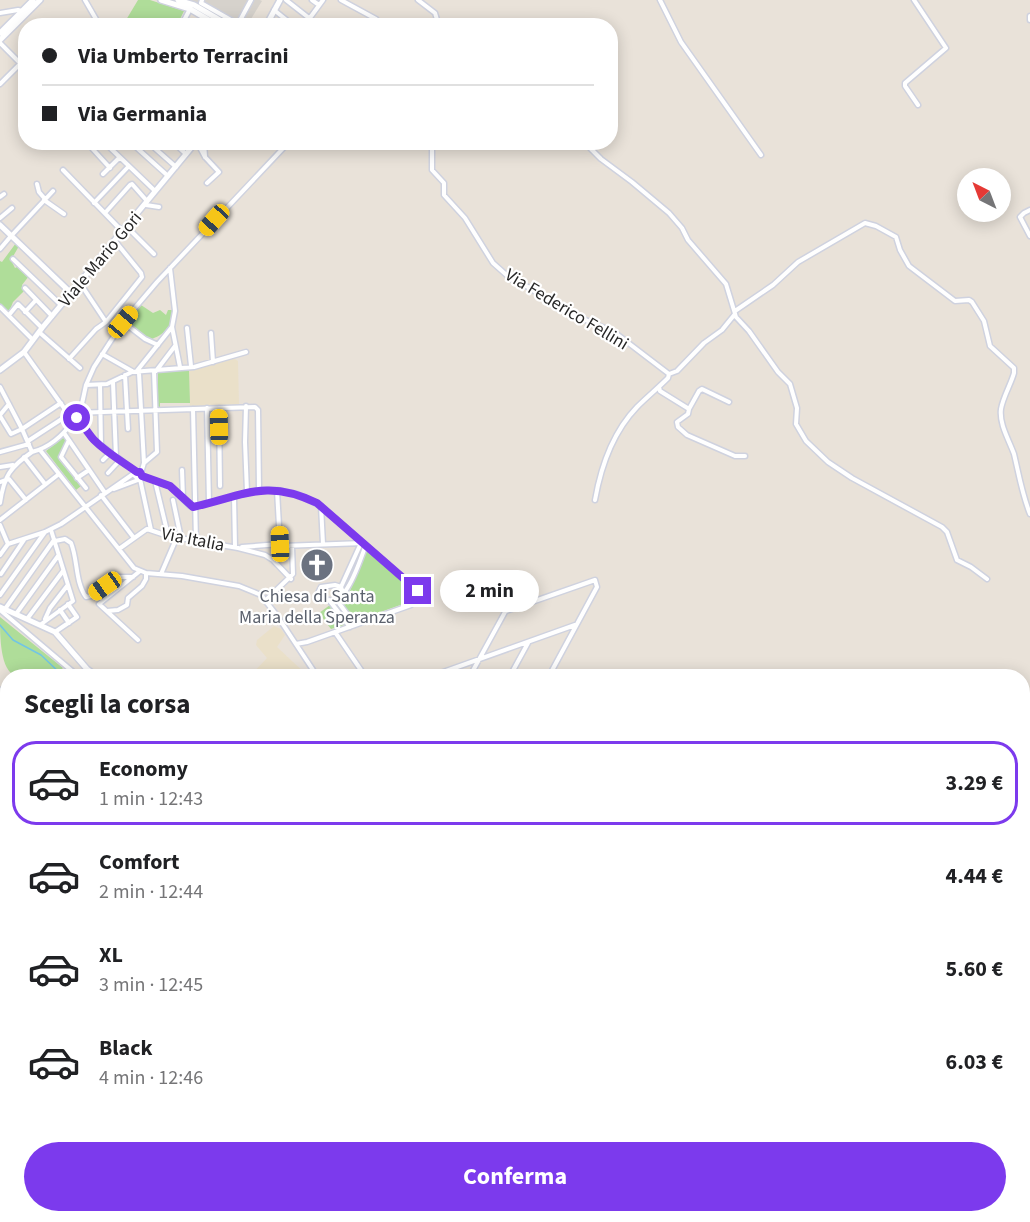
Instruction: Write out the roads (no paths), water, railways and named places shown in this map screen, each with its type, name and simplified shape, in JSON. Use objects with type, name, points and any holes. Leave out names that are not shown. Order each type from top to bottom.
[{"type":"main road","points":[[0,33],[33,0]]},
{"type":"main road","points":[[22,18],[40,0]]},
{"type":"main road","points":[[161,0],[191,4],[209,18]]},
{"type":"main road","points":[[178,0],[191,4],[216,18]]},
{"type":"main road","points":[[270,18],[280,0]]},
{"type":"main road","points":[[0,41],[18,23]]},
{"type":"main road","name":"Viale Mario Gori","points":[[0,370],[24,352],[156,192],[186,152]]},
{"type":"main road","points":[[0,221],[71,293]]},
{"type":"main road","points":[[2,609],[42,623],[55,632],[87,669]]},
{"type":"street","points":[[85,0],[95,18]]},
{"type":"street","points":[[202,0],[201,3],[226,18]]},
{"type":"street","points":[[242,18],[251,0]]},
{"type":"street","points":[[286,0],[309,18],[323,0]]},
{"type":"street","points":[[312,0],[319,5]]},
{"type":"street","points":[[341,0],[374,18]]},
{"type":"street","points":[[418,0],[435,13],[437,18]]},
{"type":"street","points":[[660,0],[681,42],[761,155]]},
{"type":"street","points":[[914,0],[946,48],[905,83],[918,105]]},
{"type":"street","points":[[185,18],[191,4]]},
{"type":"street","points":[[274,10],[284,18]]},
{"type":"street","points":[[0,13],[22,11]]},
{"type":"street","points":[[0,41],[18,60]]},
{"type":"street","points":[[0,84],[18,66]]},
{"type":"street","points":[[94,150],[110,168]]},
{"type":"street","points":[[112,150],[156,192]]},
{"type":"street","points":[[139,150],[168,177]]},
{"type":"street","points":[[157,150],[176,167]]},
{"type":"street","points":[[183,150],[197,152],[205,157]]},
{"type":"street","points":[[200,150],[219,172],[207,183]]},
{"type":"street","points":[[205,150],[205,157]]},
{"type":"street","points":[[0,467],[13,465],[64,433],[102,354],[123,322],[170,268],[281,150]]},
{"type":"street","name":"Via Federico Fellini","points":[[432,150],[432,170],[444,183],[444,195],[465,218],[493,263],[511,279],[530,288],[558,308],[614,332],[669,374]]},
{"type":"street","points":[[592,150],[669,213],[682,228],[688,240],[726,284],[739,321],[790,384],[797,408],[796,424],[812,448],[852,478],[934,521],[947,532],[957,560],[987,579]]},
{"type":"street","points":[[103,174],[119,158]]},
{"type":"street","points":[[94,203],[128,166]]},
{"type":"street","points":[[63,170],[94,203],[154,254]]},
{"type":"street","points":[[37,184],[39,192],[45,199],[64,214]]},
{"type":"street","points":[[105,213],[132,184],[147,203],[159,207]]},
{"type":"street","points":[[0,249],[53,191]]},
{"type":"street","points":[[0,221],[12,208]]},
{"type":"street","points":[[1030,210],[1020,217],[1030,236]]},
{"type":"street","points":[[595,500],[600,475],[610,447],[620,428],[635,408],[659,387],[669,374],[676,371],[704,343],[722,330],[735,313],[773,285],[798,262],[865,223],[892,234],[898,240],[906,261],[913,270],[955,300],[972,302],[984,321],[990,346],[1014,368],[1001,414],[1014,455],[1022,495],[1030,514]]},
{"type":"street","points":[[69,359],[96,329],[106,322],[142,278],[141,273],[115,242]]},
{"type":"street","points":[[13,259],[61,305]]},
{"type":"street","points":[[170,268],[176,311],[172,327],[180,367]]},
{"type":"street","points":[[80,283],[106,322]]},
{"type":"street","points":[[24,288],[52,316]]},
{"type":"street","points":[[25,312],[36,300]]},
{"type":"street","points":[[9,315],[18,304],[40,330],[80,368]]},
{"type":"street","points":[[0,307],[33,340]]},
{"type":"street","points":[[123,322],[158,345]]},
{"type":"street","points":[[152,530],[139,475],[144,463],[136,372],[172,327]]},
{"type":"street","points":[[187,328],[191,366]]},
{"type":"street","points":[[211,333],[213,362]]},
{"type":"street","points":[[144,463],[157,452],[154,411],[155,371],[175,346]]},
{"type":"street","points":[[24,352],[61,403],[93,440],[139,475],[170,486],[190,506],[259,490],[277,490],[297,495],[321,506],[418,591],[418,597],[411,605],[296,644]]},
{"type":"street","points":[[86,385],[100,385],[136,372],[213,362],[246,352]]},
{"type":"street","points":[[102,354],[136,372]]},
{"type":"street","points":[[125,375],[128,429]]},
{"type":"street","points":[[108,473],[118,459],[113,381]]},
{"type":"street","points":[[100,385],[101,446]]},
{"type":"street","points":[[0,387],[32,452]]},
{"type":"street","points":[[659,387],[660,391],[689,410]]},
{"type":"street","points":[[729,402],[700,390],[688,414],[677,422],[683,432],[735,456],[745,456]]},
{"type":"street","points":[[9,404],[0,416],[11,434],[61,403]]},
{"type":"street","points":[[246,406],[247,492]]},
{"type":"street","points":[[0,453],[28,443],[55,423],[73,416],[114,412],[255,407],[258,410],[259,490]]},
{"type":"street","points":[[207,408],[209,503]]},
{"type":"street","points":[[219,408],[220,486]]},
{"type":"street","points":[[193,409],[196,541]]},
{"type":"street","points":[[64,433],[134,538]]},
{"type":"street","points":[[69,440],[61,457],[86,488]]},
{"type":"street","points":[[40,450],[134,568],[140,572],[239,586],[255,592],[266,600],[312,669]]},
{"type":"street","points":[[103,460],[110,453]]},
{"type":"street","points":[[24,457],[45,484]]},
{"type":"street","points":[[0,503],[13,465]]},
{"type":"street","points":[[77,478],[89,470]]},
{"type":"street","points":[[182,470],[183,498]]},
{"type":"street","points":[[8,544],[0,524],[59,474]]},
{"type":"street","points":[[0,555],[8,544],[51,530],[86,508],[103,494],[139,475]]},
{"type":"street","points":[[0,482],[9,479],[26,500]]},
{"type":"street","points":[[155,480],[168,536]]},
{"type":"street","points":[[277,490],[280,544]]},
{"type":"street","points":[[234,496],[237,547]]},
{"type":"street","points":[[161,574],[179,538],[173,500]]},
{"type":"street","points":[[321,506],[323,544]]},
{"type":"street","points":[[42,623],[73,601],[51,530]]},
{"type":"street","name":"Via Italia","points":[[119,549],[144,530],[237,547]]},
{"type":"street","points":[[0,595],[45,532]]},
{"type":"street","points":[[10,580],[0,574],[25,539]]},
{"type":"street","points":[[2,609],[9,603],[55,541],[65,539],[71,543],[79,585],[86,597],[119,577],[133,577]]},
{"type":"street","points":[[237,547],[280,544],[292,546],[363,544]]},
{"type":"street","points":[[343,593],[341,587],[363,544]]},
{"type":"street","points":[[341,587],[335,585],[321,587],[319,596],[324,600],[339,599],[348,588],[363,544]]},
{"type":"street","points":[[266,600],[291,579],[294,570],[292,546]]},
{"type":"street","points":[[237,547],[271,558],[291,579]]},
{"type":"street","points":[[59,555],[13,614],[71,669]]},
{"type":"street","points":[[27,619],[63,570]]},
{"type":"street","points":[[138,640],[99,604],[140,572]]},
{"type":"street","points":[[106,611],[118,610],[127,605],[128,598],[144,582],[146,573]]},
{"type":"street","points":[[506,611],[595,580],[597,587],[553,669]]},
{"type":"street","points":[[42,623],[50,608],[68,585]]},
{"type":"street","points":[[474,669],[516,592]]},
{"type":"street","points":[[336,599],[352,626]]},
{"type":"street","points":[[329,600],[352,626]]},
{"type":"street","points":[[55,632],[77,617],[68,604]]},
{"type":"street","points":[[60,610],[70,623]]},
{"type":"street","points":[[453,669],[575,626]]},
{"type":"street","points":[[335,632],[360,669]]},
{"type":"street","points":[[514,669],[528,642]]},
{"type":"waterway","points":[[0,625],[13,640],[41,655],[56,669]]},
{"type":"place","name":"Chiesa di Santa Maria della Speranza","points":[[317,565]]}]
